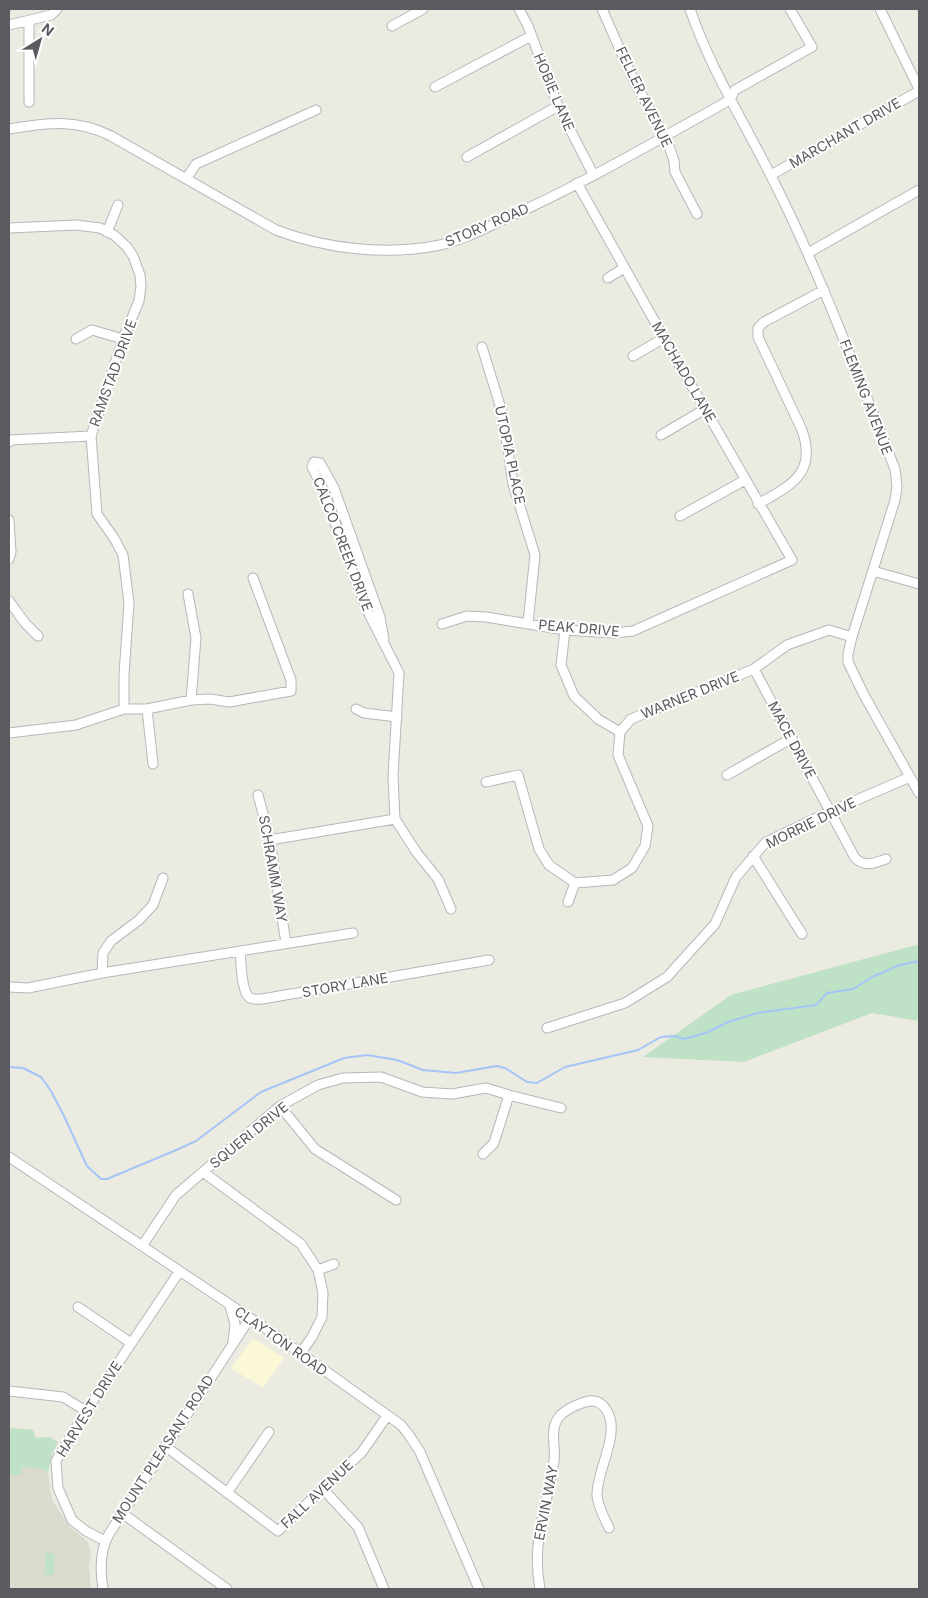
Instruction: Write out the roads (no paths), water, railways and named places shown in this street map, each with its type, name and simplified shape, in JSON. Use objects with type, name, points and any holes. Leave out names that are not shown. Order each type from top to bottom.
[{"type":"street","points":[[9,25],[52,15],[56,9]]},
{"type":"street","points":[[392,26],[423,9]]},
{"type":"street","name":"HOBIE LANE","points":[[519,9],[528,26],[558,106],[593,174]]},
{"type":"street","name":"FELLER AVENUE","points":[[602,9],[633,79],[668,143],[674,161],[675,172],[697,214]]},
{"type":"street","name":"FLEMING AVENUE","points":[[690,9],[699,35],[730,100],[771,175],[808,253],[895,469],[897,487],[895,500],[852,637],[848,662],[864,695],[919,793]]},
{"type":"street","name":"STORY ROAD","points":[[9,129],[42,124],[80,124],[111,136],[276,230],[296,237],[358,248],[382,250],[426,248],[452,242],[539,203],[578,183],[730,100],[735,90],[812,48],[790,9]]},
{"type":"street","points":[[880,9],[919,90]]},
{"type":"street","points":[[29,20],[29,102]]},
{"type":"street","points":[[435,87],[531,36]]},
{"type":"street","name":"MARCHANT DRIVE","points":[[771,175],[919,90]]},
{"type":"street","points":[[467,157],[558,106]]},
{"type":"street","points":[[186,179],[196,164],[316,110]]},
{"type":"street","name":"MACHADO LANE","points":[[578,183],[624,268],[758,504],[792,560]]},
{"type":"street","points":[[808,253],[919,190]]},
{"type":"street","points":[[107,232],[118,205]]},
{"type":"street","name":"RAMSTAD DRIVE","points":[[9,228],[85,225],[107,232],[127,247],[133,256],[140,275],[140,301],[124,339],[91,436],[97,514],[114,538],[123,555],[129,603],[124,674],[124,710]]},
{"type":"street","points":[[608,278],[624,268]]},
{"type":"street","points":[[758,504],[794,482],[802,472],[807,459],[807,444],[758,338],[758,328],[764,322],[824,290]]},
{"type":"street","points":[[76,339],[92,330],[124,339]]},
{"type":"street","points":[[633,356],[664,338]]},
{"type":"street","name":"UTOPIA PLACE","points":[[482,347],[502,412],[513,484],[536,555],[528,623]]},
{"type":"street","points":[[661,435],[705,409]]},
{"type":"street","points":[[9,442],[10,440],[91,436]]},
{"type":"street","name":"CALCO CREEK DRIVE","points":[[384,640],[380,617],[334,488],[320,463],[314,462],[312,467],[323,489],[366,608],[399,672],[393,776],[395,819]]},
{"type":"street","points":[[680,516],[745,480]]},
{"type":"street","points":[[9,520],[11,552],[9,560]]},
{"type":"street","name":"PEAK DRIVE","points":[[442,624],[467,616],[528,623],[565,630],[614,633],[633,630],[792,560]]},
{"type":"street","points":[[872,571],[919,584]]},
{"type":"street","points":[[9,733],[76,725],[124,710],[147,709],[191,700],[210,699],[229,702],[291,691],[291,680],[254,578]]},
{"type":"street","points":[[188,594],[196,638],[191,700]]},
{"type":"street","points":[[9,601],[24,623],[38,636]]},
{"type":"street","points":[[486,782],[518,775],[539,849],[549,866],[575,883],[612,880],[632,868],[645,846],[648,826],[618,755],[620,732],[598,719],[574,696],[561,665],[565,630]]},
{"type":"street","name":"WARNER DRIVE","points":[[620,732],[631,719],[754,669],[787,645],[829,630],[852,637]]},
{"type":"street","name":"MACE DRIVE","points":[[754,669],[855,858],[861,864],[871,864],[886,859]]},
{"type":"street","points":[[147,709],[153,764]]},
{"type":"street","points":[[356,709],[364,713],[397,717]]},
{"type":"street","points":[[727,775],[792,738]]},
{"type":"street","name":"MORRIE DRIVE","points":[[546,1028],[625,1003],[667,978],[715,924],[736,877],[766,842],[831,811],[910,777]]},
{"type":"street","name":"SCHRAMM WAY","points":[[258,795],[270,840],[286,943]]},
{"type":"street","points":[[270,840],[395,819],[417,853],[438,879],[451,909]]},
{"type":"street","points":[[753,856],[802,934]]},
{"type":"street","points":[[102,973],[103,953],[111,941],[139,920],[153,905],[163,878]]},
{"type":"street","points":[[568,902],[575,883]]},
{"type":"street","points":[[9,987],[28,988],[102,973],[353,933]]},
{"type":"street","name":"STORY LANE","points":[[240,951],[244,987],[248,995],[255,999],[489,960]]},
{"type":"street","name":"SQUERI DRIVE","points":[[142,1246],[176,1195],[280,1106],[318,1085],[343,1078],[381,1077],[422,1092],[452,1094],[486,1088],[561,1108]]},
{"type":"street","points":[[483,1154],[494,1143],[509,1095]]},
{"type":"street","points":[[280,1106],[315,1149],[396,1200]]},
{"type":"street","name":"CLAYTON ROAD","points":[[9,1157],[250,1318],[401,1425],[420,1452],[478,1589]]},
{"type":"street","points":[[203,1172],[301,1244],[318,1270],[324,1293],[322,1317],[300,1354]]},
{"type":"street","points":[[318,1270],[334,1264]]},
{"type":"street","name":"HARVEST DRIVE","points":[[105,1541],[86,1531],[72,1520],[58,1488],[56,1461],[86,1411],[179,1272]]},
{"type":"street","points":[[230,1306],[235,1324],[233,1344]]},
{"type":"street","points":[[78,1308],[131,1343]]},
{"type":"street","name":"MOUNT PLEASANT ROAD","points":[[103,1589],[101,1578],[102,1554],[105,1541],[250,1318]]},
{"type":"street","points":[[9,1391],[63,1396],[86,1411]]},
{"type":"street","name":"ERVIN WAY","points":[[540,1589],[536,1549],[554,1460],[554,1426],[562,1414],[578,1404],[591,1400],[602,1404],[609,1413],[612,1432],[598,1484],[597,1497],[609,1528]]},
{"type":"street","name":"FALL AVENUE","points":[[165,1446],[278,1531],[362,1452],[387,1416]]},
{"type":"street","points":[[227,1493],[269,1432]]},
{"type":"street","points":[[323,1489],[358,1527],[384,1589]]},
{"type":"street","points":[[122,1513],[227,1589]]},
{"type":"waterway","points":[[9,1067],[23,1068],[41,1077],[51,1091],[64,1116],[87,1166],[101,1179],[107,1179],[196,1141],[261,1092],[344,1058],[367,1055],[397,1060],[423,1070],[456,1073],[497,1066],[505,1068],[527,1082],[537,1083],[565,1067],[638,1050],[661,1037],[673,1036],[685,1039],[757,1013],[816,1005],[827,993],[853,989],[874,976],[900,965],[919,961]]}]
